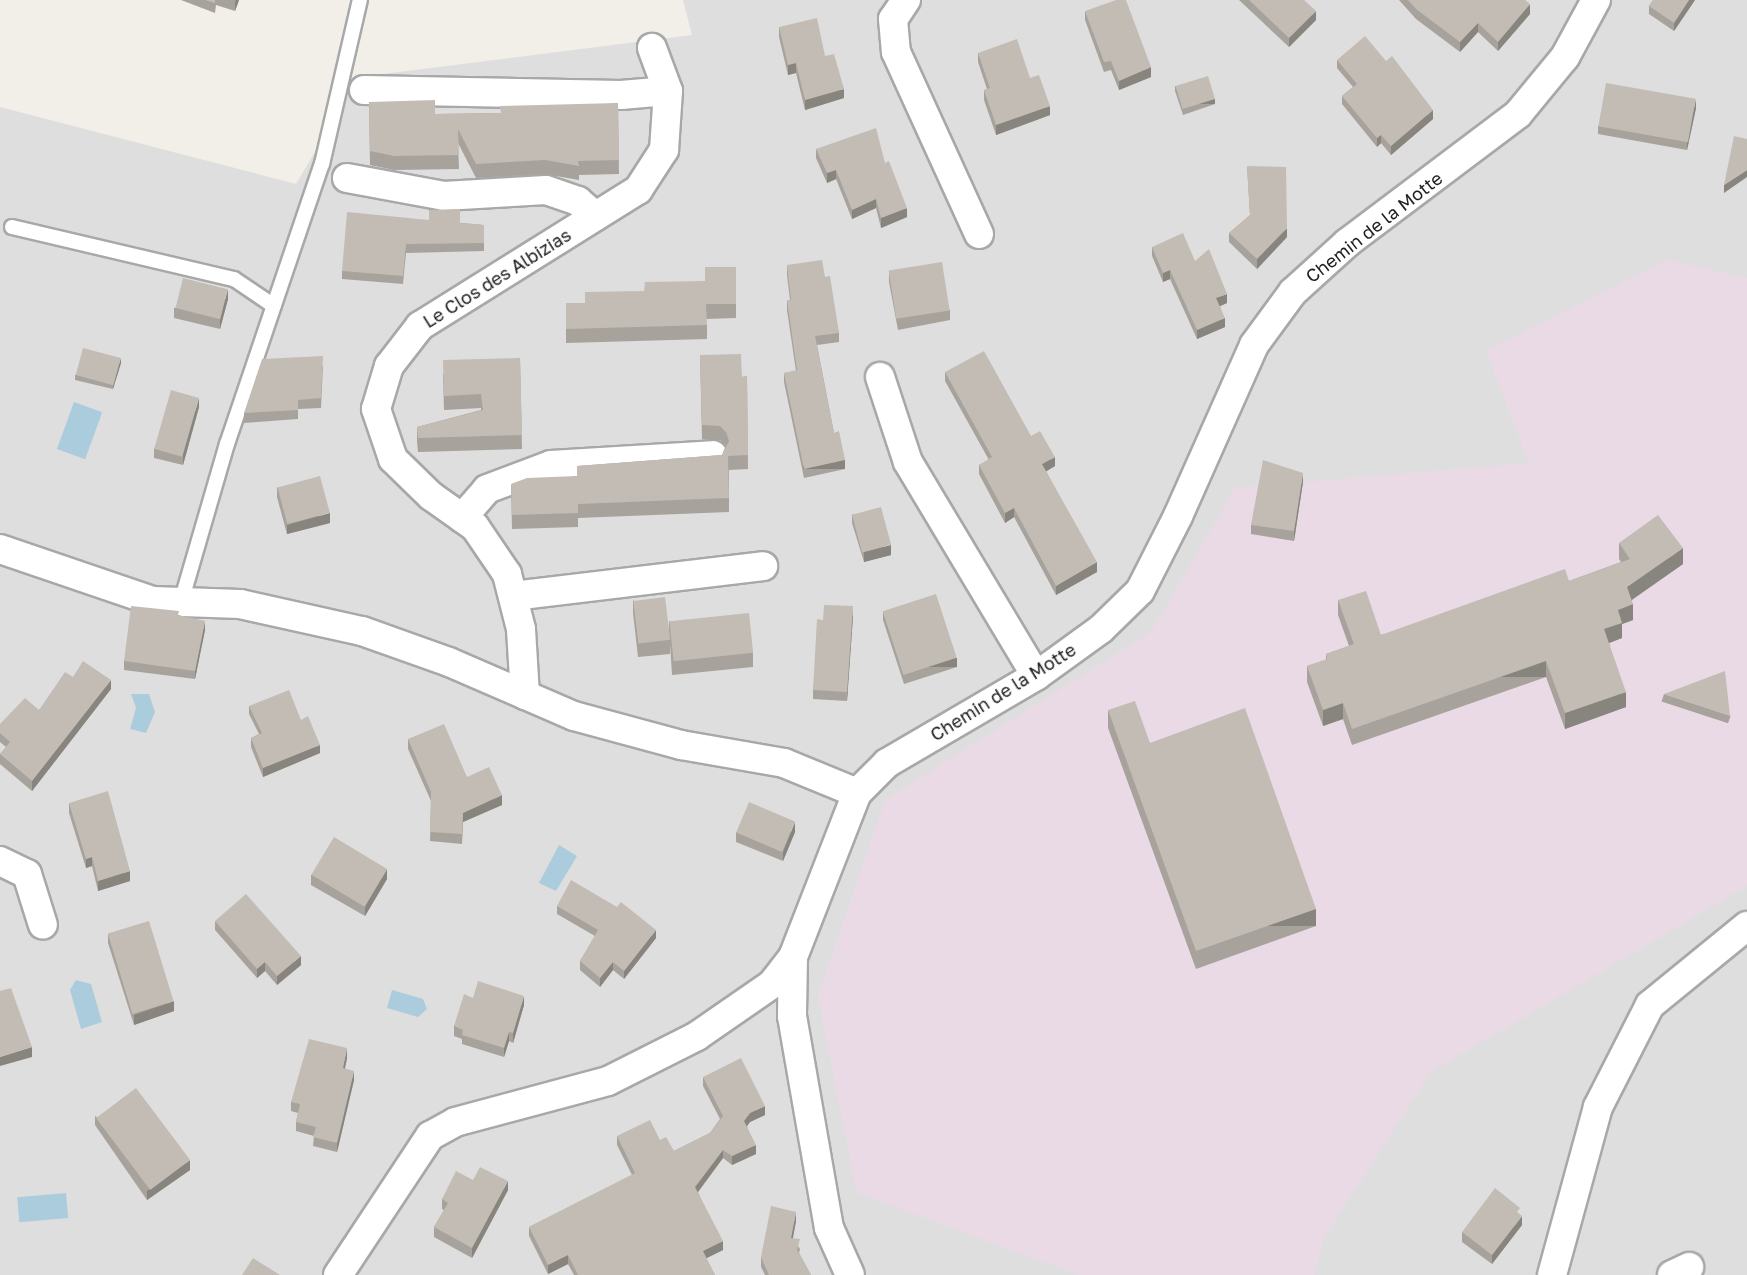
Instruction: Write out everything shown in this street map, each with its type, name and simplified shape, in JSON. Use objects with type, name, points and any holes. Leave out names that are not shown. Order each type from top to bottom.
[{"type":"street","points":[[906,0],[894,19],[896,52],[979,234]]},
{"type":"street","name":"Chemin de la Motte","points":[[338,1275],[430,1136],[455,1122],[608,1081],[706,1030],[772,984],[793,957],[857,793],[887,763],[1036,676],[1101,629],[1140,591],[1178,516],[1254,345],[1293,292],[1347,243],[1518,114],[1565,57],[1596,0]]},
{"type":"street","name":"Le Clos des Albizias","points":[[525,695],[521,629],[507,574],[475,527],[430,496],[393,459],[376,409],[389,366],[420,326],[638,190],[664,150],[668,91],[652,48]]},
{"type":"street","points":[[364,90],[621,95],[668,91]]},
{"type":"street","name":"Le Clos des Albizias","points":[[347,178],[444,196],[546,190],[578,201],[595,216]]},
{"type":"street","points":[[880,377],[908,462],[1036,676]]},
{"type":"street","points":[[462,518],[487,489],[551,465],[713,455]]},
{"type":"street","points":[[0,549],[153,601],[240,604],[362,631],[574,716],[681,745],[784,763],[857,793]]},
{"type":"street","points":[[513,596],[763,566]]},
{"type":"street","points":[[0,861],[27,874],[43,925]]},
{"type":"street","points":[[1552,1275],[1598,1107],[1650,1005],[1747,926]]},
{"type":"street","points":[[793,957],[792,1016],[830,1227],[850,1275]]},
{"type":"lane","points":[[181,602],[227,444],[322,164],[360,0]]},
{"type":"lane","points":[[12,227],[234,279],[274,306]]},
{"type":"shaded area","points":[[683,0],[1747,0],[1747,1275],[0,1275],[0,107],[296,184],[359,77],[692,35]]},
{"type":"shaded area","points":[[1666,260],[1747,278],[1747,886],[1431,1072],[1324,1238],[1314,1275],[1079,1275],[857,1193],[818,996],[885,800],[1151,632],[1235,488],[1529,463],[1486,351]]},
{"type":"water","points":[[74,402],[102,412],[85,459],[57,449]]},
{"type":"water","points":[[131,694],[149,694],[155,712],[146,733],[130,729],[136,708]]},
{"type":"water","points":[[559,845],[577,856],[556,891],[539,883]]},
{"type":"water","points":[[76,980],[91,984],[102,1022],[81,1029],[70,990]]},
{"type":"water","points":[[392,990],[423,999],[427,1009],[418,1017],[387,1008]]},
{"type":"water","points":[[66,1193],[68,1218],[19,1222],[17,1197]]},
{"type":"building","points":[[1116,0],[1126,0],[1151,67],[1119,81],[1111,61],[1104,62],[1085,11]]},
{"type":"building","points":[[1249,0],[1304,0],[1316,11],[1289,38]]},
{"type":"building","points":[[1408,0],[1525,0],[1530,4],[1498,42],[1478,23],[1460,42],[1416,9]]},
{"type":"building","points":[[1653,0],[1689,0],[1674,23],[1649,6]]},
{"type":"building","points":[[817,18],[825,56],[834,54],[844,89],[805,100],[796,63],[788,65],[779,27]]},
{"type":"building","points":[[1365,36],[1386,61],[1392,56],[1433,110],[1391,146],[1381,135],[1377,138],[1342,96],[1357,84],[1337,60]]},
{"type":"building","points":[[1017,39],[1030,78],[1039,75],[1050,106],[996,125],[984,90],[990,88],[978,53]]},
{"type":"building","points":[[1208,76],[1215,99],[1183,109],[1175,86]]},
{"type":"building","points":[[1606,83],[1696,99],[1688,142],[1598,126]]},
{"type":"building","points":[[435,100],[435,114],[501,113],[500,106],[618,103],[619,160],[578,161],[579,166],[545,160],[476,164],[458,129],[459,155],[394,156],[370,151],[369,102]]},
{"type":"building","points":[[876,128],[885,163],[889,161],[907,208],[881,218],[876,199],[852,210],[836,170],[827,173],[816,149]]},
{"type":"building","points":[[1734,136],[1747,139],[1747,170],[1724,185]]},
{"type":"building","points":[[1247,166],[1286,167],[1287,228],[1257,259],[1229,233],[1250,215]]},
{"type":"building","points":[[460,209],[460,223],[484,225],[484,243],[406,244],[403,276],[342,271],[347,212],[429,220],[429,210]]},
{"type":"building","points":[[1183,233],[1195,261],[1209,249],[1227,294],[1216,298],[1225,318],[1197,330],[1170,270],[1163,273],[1152,247]]},
{"type":"building","points":[[822,260],[825,277],[830,276],[839,333],[815,336],[834,433],[839,431],[845,460],[804,469],[784,373],[797,370],[787,300],[791,300],[787,265]]},
{"type":"building","points":[[942,262],[950,310],[896,319],[889,270]]},
{"type":"building","points":[[705,267],[736,267],[736,304],[705,304]]},
{"type":"building","points":[[183,278],[228,289],[220,319],[176,308]]},
{"type":"building","points":[[705,281],[707,325],[566,329],[566,303],[585,303],[585,292],[644,291],[645,282]]},
{"type":"building","points":[[83,348],[121,358],[113,385],[76,375]]},
{"type":"building","points":[[984,351],[1031,436],[1040,431],[1055,457],[1042,464],[1097,562],[1056,586],[1014,508],[1005,513],[979,465],[992,457],[945,372]]},
{"type":"building","points":[[741,354],[742,377],[747,376],[748,455],[728,456],[729,498],[578,504],[578,513],[512,515],[511,484],[527,478],[577,476],[577,466],[722,455],[729,441],[726,432],[720,426],[702,425],[700,355]]},
{"type":"building","points":[[323,356],[321,398],[298,400],[298,410],[244,413],[262,359]]},
{"type":"building","points":[[520,358],[522,435],[418,438],[417,427],[483,410],[481,394],[444,396],[443,360]]},
{"type":"building","points":[[171,390],[199,398],[182,457],[154,449]]},
{"type":"building","points":[[1263,460],[1303,473],[1294,531],[1251,525]]},
{"type":"building","points":[[320,476],[330,513],[287,524],[277,487]]},
{"type":"building","points":[[881,507],[891,545],[862,552],[852,515]]},
{"type":"building","points":[[1658,515],[1683,548],[1627,587],[1633,604],[1618,610],[1622,623],[1604,629],[1626,692],[1565,713],[1546,661],[1352,729],[1343,703],[1323,710],[1307,666],[1327,659],[1326,654],[1354,644],[1338,600],[1366,591],[1381,635],[1565,569],[1569,581],[1630,559],[1619,543]]},
{"type":"building","points":[[936,594],[957,658],[903,675],[883,611]]},
{"type":"building","points":[[665,597],[670,640],[638,644],[633,601]]},
{"type":"building","points":[[824,605],[853,606],[847,692],[813,690],[817,619],[823,620]]},
{"type":"building","points":[[131,606],[179,611],[178,615],[205,621],[195,671],[124,661]]},
{"type":"building","points":[[749,613],[753,653],[674,661],[669,621]]},
{"type":"building","points":[[83,661],[111,680],[32,781],[0,754],[10,742],[0,733],[0,724],[25,698],[39,710],[65,672],[73,677]]},
{"type":"building","points":[[1725,671],[1730,716],[1664,694]]},
{"type":"building","points":[[289,690],[301,720],[308,716],[320,745],[263,768],[251,738],[262,733],[249,706]]},
{"type":"building","points":[[1135,701],[1150,743],[1245,708],[1316,909],[1196,951],[1108,710]]},
{"type":"building","points":[[444,724],[467,777],[489,767],[502,795],[463,813],[462,834],[430,832],[431,792],[408,739]]},
{"type":"building","points":[[108,791],[130,871],[98,881],[92,857],[86,859],[69,803]]},
{"type":"building","points":[[749,802],[795,822],[782,852],[736,832]]},
{"type":"building","points":[[334,837],[387,869],[364,907],[311,875]]},
{"type":"building","points":[[571,880],[617,907],[621,902],[656,930],[624,971],[613,962],[600,978],[580,961],[598,930],[557,906]]},
{"type":"building","points":[[246,894],[301,956],[277,976],[265,962],[257,969],[215,921]]},
{"type":"building","points":[[149,921],[174,1001],[132,1014],[108,934]]},
{"type":"building","points":[[478,981],[524,996],[513,1033],[509,1032],[504,1048],[462,1035],[463,1030],[454,1026],[464,994],[473,998]]},
{"type":"building","points":[[11,988],[32,1047],[0,1057],[0,991]]},
{"type":"building","points":[[309,1039],[347,1048],[343,1068],[354,1071],[337,1143],[313,1137],[316,1127],[296,1122],[300,1104],[291,1102]]},
{"type":"building","points":[[741,1058],[765,1106],[750,1113],[744,1121],[756,1145],[732,1156],[723,1150],[695,1187],[723,1241],[703,1251],[715,1275],[578,1275],[568,1255],[548,1265],[529,1227],[635,1173],[617,1136],[650,1120],[660,1140],[666,1137],[674,1151],[710,1133],[723,1116],[703,1077]]},
{"type":"building","points":[[136,1088],[190,1160],[150,1190],[96,1118]]},
{"type":"building","points":[[480,1167],[508,1181],[472,1248],[434,1227],[448,1203],[442,1199],[456,1171],[473,1180]]},
{"type":"building","points":[[1495,1188],[1520,1208],[1517,1212],[1522,1216],[1492,1255],[1462,1232]]},
{"type":"building","points":[[771,1206],[796,1212],[791,1238],[800,1239],[797,1250],[811,1275],[769,1275],[761,1257]]},
{"type":"building","points":[[253,1258],[280,1275],[242,1275]]}]
